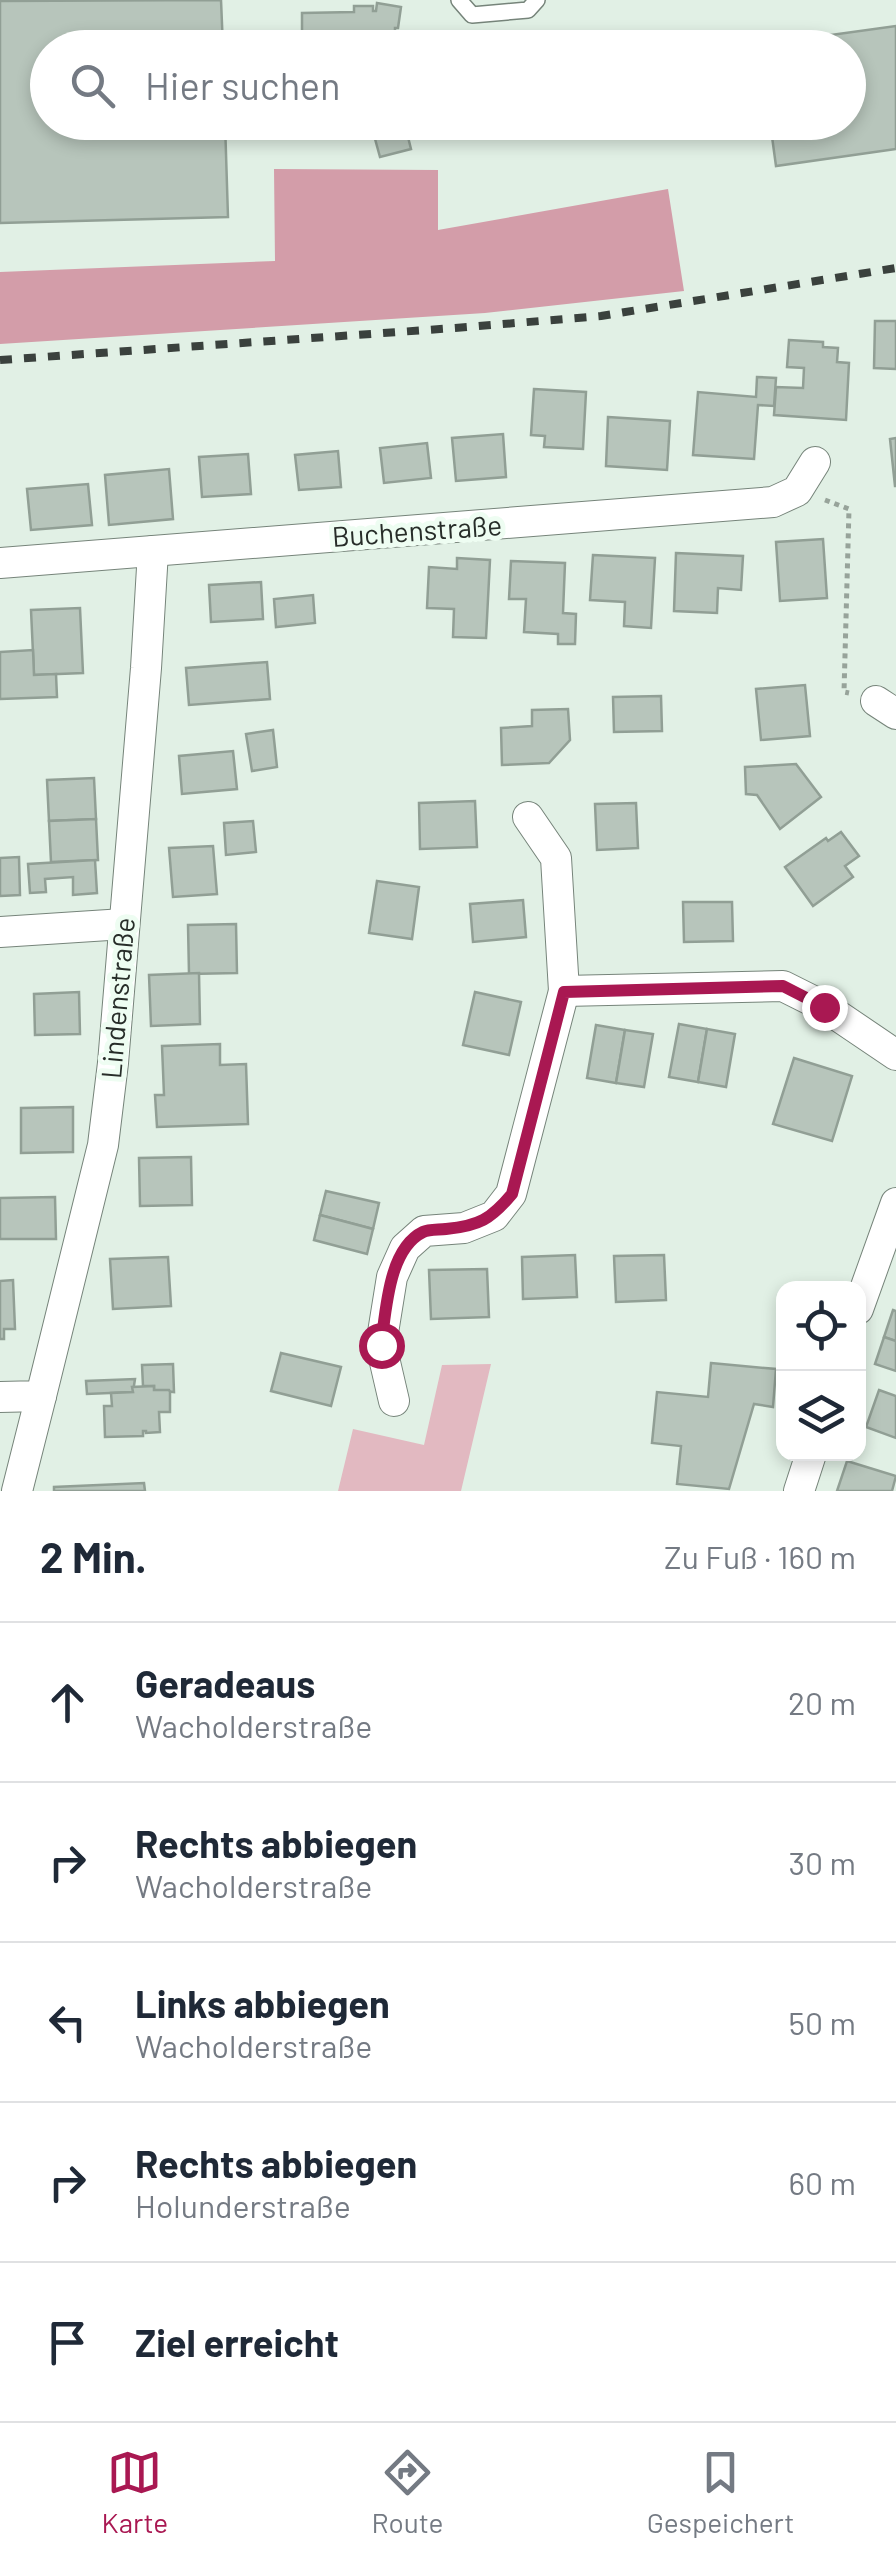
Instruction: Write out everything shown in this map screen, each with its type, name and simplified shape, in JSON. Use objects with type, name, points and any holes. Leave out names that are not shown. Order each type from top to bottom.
[{"type":"street","points":[[797,491],[815,462]]},
{"type":"street","name":"Buchenstraße","points":[[0,563],[773,502],[797,491]]},
{"type":"street","name":"Lindenstraße","points":[[17,1491],[102,1145],[113,1062],[153,551]]},
{"type":"street","points":[[394,1400],[381,1345],[392,1277],[404,1248],[424,1231],[464,1228],[494,1216],[512,1194],[564,992],[556,858],[528,817]]},
{"type":"street","points":[[0,932],[124,924]]},
{"type":"street","points":[[564,992],[783,986],[824,1007],[896,1055]]},
{"type":"street","points":[[866,1287],[896,1202]]},
{"type":"street","points":[[0,1398],[41,1396]]},
{"type":"street","points":[[799,1491],[809,1461]]},
{"type":"lane","points":[[460,0],[472,15],[528,10],[537,0]]},
{"type":"path","points":[[797,491],[849,509],[844,692],[886,708]]},
{"type":"shaded area","points":[[274,169],[438,170],[438,230],[668,189],[684,291],[485,313],[0,344],[0,272],[275,261]]},
{"type":"shaded area","points":[[491,1364],[461,1491],[338,1491],[353,1429],[424,1445],[442,1365]]},
{"type":"building","points":[[221,0],[222,30],[30,30],[30,140],[226,140],[228,217],[0,223],[0,1]]},
{"type":"building","points":[[377,3],[401,7],[398,28],[302,30],[302,13],[354,12],[354,6],[373,6],[376,11]]},
{"type":"building","points":[[896,26],[896,149],[776,166],[772,140],[866,140],[866,30]]},
{"type":"building","points":[[375,140],[409,140],[411,149],[380,157]]},
{"type":"building","points":[[875,321],[896,321],[896,369],[874,368]]},
{"type":"building","points":[[789,340],[823,342],[823,347],[838,348],[837,362],[849,363],[846,420],[774,415],[776,387],[803,388],[804,368],[787,367]]},
{"type":"building","points":[[757,377],[776,378],[774,406],[758,405],[754,459],[693,455],[698,392],[756,397]]},
{"type":"building","points":[[534,389],[586,392],[583,449],[544,447],[545,436],[531,435]]},
{"type":"building","points":[[608,417],[670,421],[667,470],[606,466]]},
{"type":"building","points":[[503,434],[506,477],[456,481],[452,438]]},
{"type":"building","points":[[896,438],[896,486],[895,486],[890,439]]},
{"type":"building","points":[[427,443],[431,478],[384,483],[380,448]]},
{"type":"building","points":[[338,451],[341,487],[299,490],[295,455]]},
{"type":"building","points":[[248,454],[251,494],[202,497],[199,457]]},
{"type":"building","points":[[169,469],[173,519],[109,525],[105,475]]},
{"type":"building","points":[[88,484],[92,525],[31,530],[27,489]]},
{"type":"building","points":[[823,539],[827,598],[780,601],[776,542]]},
{"type":"building","points":[[676,553],[743,556],[741,590],[718,588],[717,613],[674,611]]},
{"type":"building","points":[[593,555],[655,558],[651,628],[624,626],[625,602],[590,600]]},
{"type":"building","points":[[457,558],[490,560],[486,638],[453,637],[454,609],[427,608],[429,567],[457,569]]},
{"type":"building","points":[[511,561],[565,563],[563,613],[576,614],[575,644],[558,644],[558,634],[524,632],[526,599],[509,599]]},
{"type":"building","points":[[261,582],[263,619],[211,622],[209,585]]},
{"type":"building","points":[[313,595],[315,623],[276,627],[274,599]]},
{"type":"building","points":[[80,608],[83,673],[34,675],[31,610]]},
{"type":"building","points":[[33,650],[34,675],[56,674],[57,697],[0,699],[0,652]]},
{"type":"building","points":[[267,662],[270,699],[189,705],[186,668]]},
{"type":"building","points":[[805,685],[810,736],[761,740],[756,689]]},
{"type":"building","points":[[661,696],[662,731],[614,732],[613,697]]},
{"type":"building","points":[[568,709],[570,740],[549,763],[502,765],[501,728],[532,726],[532,710]]},
{"type":"building","points":[[273,730],[277,767],[252,771],[246,734]]},
{"type":"building","points":[[233,751],[237,789],[182,794],[179,756]]},
{"type":"building","points":[[796,764],[821,797],[780,829],[757,795],[746,794],[745,767]]},
{"type":"building","points":[[94,778],[96,819],[49,821],[47,780]]},
{"type":"building","points":[[475,801],[477,847],[420,849],[419,803]]},
{"type":"building","points":[[636,803],[638,848],[597,850],[595,804]]},
{"type":"building","points":[[96,819],[98,860],[51,862],[49,821]]},
{"type":"building","points":[[253,821],[256,852],[226,855],[224,823]]},
{"type":"building","points":[[841,832],[859,856],[845,866],[853,877],[813,906],[785,867]]},
{"type":"building","points":[[213,846],[217,894],[173,897],[169,848]]},
{"type":"building","points":[[19,857],[20,895],[0,896],[0,858]]},
{"type":"building","points":[[95,860],[97,893],[73,895],[73,877],[45,879],[46,892],[30,893],[28,864]]},
{"type":"building","points":[[377,881],[419,887],[412,939],[369,933]]},
{"type":"building","points":[[523,900],[526,937],[473,942],[470,904]]},
{"type":"building","points":[[683,902],[732,902],[733,941],[684,942]]},
{"type":"building","points":[[236,924],[237,973],[189,974],[188,925]]},
{"type":"building","points":[[199,973],[200,1024],[151,1026],[149,975]]},
{"type":"building","points":[[79,992],[80,1034],[35,1035],[34,994]]},
{"type":"building","points":[[475,992],[521,1002],[509,1055],[463,1045]]},
{"type":"building","points":[[679,1024],[707,1029],[698,1082],[669,1077]]},
{"type":"building","points":[[596,1025],[625,1030],[616,1083],[587,1078]]},
{"type":"building","points":[[707,1029],[735,1034],[726,1087],[698,1082]]},
{"type":"building","points":[[625,1030],[653,1034],[644,1087],[616,1083]]},
{"type":"building","points":[[220,1044],[220,1065],[246,1064],[248,1124],[157,1127],[155,1095],[164,1095],[162,1046]]},
{"type":"building","points":[[794,1058],[852,1076],[832,1141],[773,1124]]},
{"type":"building","points":[[73,1107],[73,1152],[21,1153],[21,1108]]},
{"type":"building","points":[[191,1157],[192,1205],[140,1206],[139,1158]]},
{"type":"building","points":[[326,1191],[379,1203],[373,1229],[320,1215]]},
{"type":"building","points":[[55,1197],[56,1239],[0,1239],[0,1198]]},
{"type":"building","points":[[320,1215],[373,1229],[367,1254],[314,1240]]},
{"type":"building","points":[[575,1255],[577,1297],[523,1299],[522,1257]]},
{"type":"building","points":[[664,1255],[666,1300],[616,1302],[614,1256]]},
{"type":"building","points":[[168,1257],[171,1306],[113,1309],[110,1259]]},
{"type":"building","points":[[487,1269],[489,1317],[431,1319],[429,1270]]},
{"type":"building","points":[[13,1280],[15,1329],[4,1329],[4,1339],[0,1339],[0,1281]]},
{"type":"building","points":[[893,1310],[896,1311],[896,1341],[884,1337]]},
{"type":"building","points":[[884,1337],[896,1341],[896,1371],[875,1364]]},
{"type":"building","points":[[281,1353],[341,1367],[331,1406],[271,1391]]},
{"type":"building","points":[[711,1363],[776,1369],[773,1407],[754,1404],[729,1489],[677,1484],[681,1446],[652,1443],[657,1392],[708,1397]]},
{"type":"building","points":[[173,1364],[174,1392],[143,1386],[142,1365]]},
{"type":"building","points":[[135,1379],[133,1392],[87,1394],[86,1381]]},
{"type":"building","points":[[154,1386],[154,1390],[170,1392],[170,1412],[159,1412],[160,1432],[105,1437],[104,1406],[112,1406],[111,1393]]},
{"type":"building","points":[[879,1390],[896,1396],[896,1438],[866,1427]]},
{"type":"building","points":[[847,1461],[896,1476],[892,1491],[837,1491]]},
{"type":"building","points":[[144,1483],[145,1491],[54,1491],[54,1487]]},
{"type":"railway","points":[[0,360],[601,316],[896,268]]},
{"type":"route","points":[[381,1345],[392,1277],[404,1248],[424,1231],[464,1228],[494,1216],[512,1194],[564,992],[783,986],[824,1007]]}]
